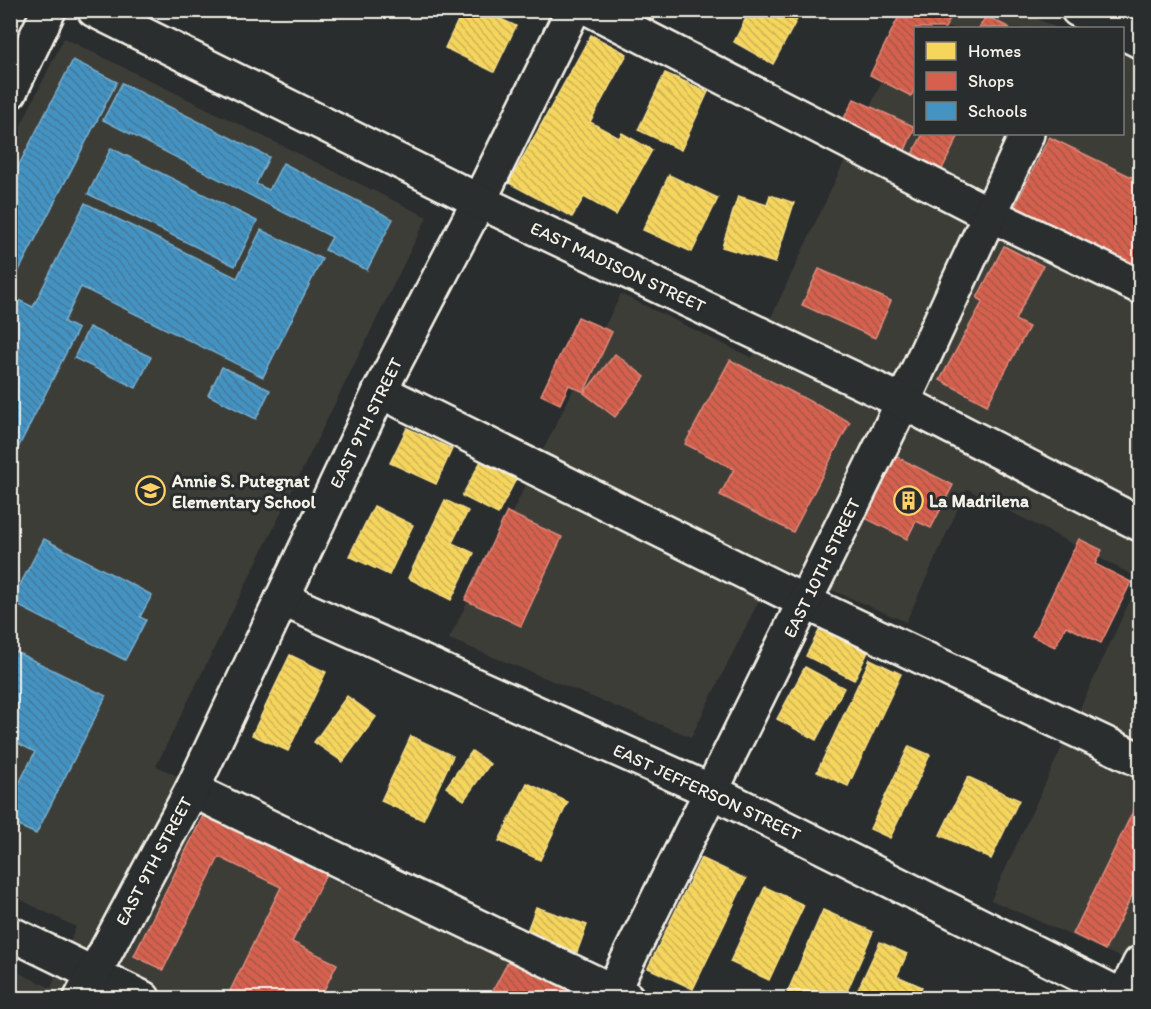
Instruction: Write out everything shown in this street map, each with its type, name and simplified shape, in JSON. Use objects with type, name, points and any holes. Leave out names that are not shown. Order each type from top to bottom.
[{"type":"street","points":[[10,92],[49,10]]},
{"type":"street","name":"EAST MADISON STREET","points":[[94,10],[479,201],[903,402],[1140,524]]},
{"type":"street","name":"EAST 9TH STREET","points":[[87,987],[192,790],[380,391],[479,201],[573,10]]},
{"type":"street","points":[[592,10],[989,214],[1140,287]]},
{"type":"street","points":[[1080,15],[1112,27]]},
{"type":"street","points":[[1124,33],[1140,41]]},
{"type":"street","name":"EAST 10TH STREET","points":[[616,996],[903,402],[1027,135]]},
{"type":"street","points":[[380,391],[805,602],[1140,760]]},
{"type":"street","name":"EAST JEFFERSON STREET","points":[[282,599],[713,792],[1124,998]]},
{"type":"street","points":[[192,790],[616,996]]},
{"type":"street","points":[[10,933],[87,987],[143,999]]},
{"type":"street","points":[[1124,998],[1140,963]]},
{"type":"shaded area","points":[[915,11],[1021,11],[1055,27],[914,27],[914,135],[1124,135],[1124,27],[1112,27],[1120,11],[1140,11],[1140,579],[967,489],[906,622],[776,566],[691,737],[449,639],[621,294],[752,358]]},
{"type":"shaded area","name":"Annie S. Putegnat Elementary School","points":[[64,38],[427,217],[156,766],[648,998],[11,998],[11,969],[51,988],[76,927],[11,895],[10,147]]},
{"type":"shaded area","points":[[1140,579],[1140,966],[991,900]]},
{"type":"building: Homes","points":[[463,10],[482,10],[516,26],[494,72],[445,48]]},
{"type":"building: Homes","points":[[614,10],[657,10],[651,25]]},
{"type":"building: Homes","points":[[750,10],[811,10],[808,16],[801,12],[773,64],[734,42]]},
{"type":"building: Homes","points":[[591,35],[627,54],[590,122],[619,138],[622,133],[652,150],[616,215],[584,197],[572,217],[509,183]]},
{"type":"building: Homes","points":[[665,73],[708,92],[681,150],[638,130]]},
{"type":"building: Homes","points":[[669,175],[718,198],[692,252],[643,230]]},
{"type":"building: Homes","points":[[770,195],[794,203],[775,263],[722,247],[738,196],[767,205]]},
{"type":"building: Homes","points":[[407,428],[452,449],[436,484],[390,463]]},
{"type":"building: Homes","points":[[481,461],[516,479],[498,514],[462,496]]},
{"type":"building: Homes","points":[[445,500],[468,511],[452,543],[474,553],[451,600],[408,578]]},
{"type":"building: Homes","points":[[374,506],[413,525],[389,575],[349,556]]},
{"type":"building: Homes","points":[[821,627],[868,652],[854,680],[806,656]]},
{"type":"building: Homes","points":[[290,655],[326,672],[288,751],[252,735]]},
{"type":"building: Homes","points":[[870,659],[901,674],[848,786],[817,772]]},
{"type":"building: Homes","points":[[805,667],[844,688],[816,740],[777,719]]},
{"type":"building: Homes","points":[[347,696],[376,717],[343,762],[314,742]]},
{"type":"building: Homes","points":[[411,736],[453,756],[423,820],[381,801]]},
{"type":"building: Homes","points":[[909,746],[930,755],[890,838],[870,829]]},
{"type":"building: Homes","points":[[472,751],[490,764],[464,800],[446,787]]},
{"type":"building: Homes","points":[[968,777],[1019,800],[991,859],[940,835]]},
{"type":"building: Homes","points":[[527,783],[568,802],[540,860],[499,841]]},
{"type":"building: Homes","points":[[701,858],[746,879],[693,989],[648,968]]},
{"type":"building: Homes","points":[[765,887],[804,905],[769,980],[730,962]]},
{"type":"building: Homes","points":[[536,907],[587,925],[577,952],[526,934]]},
{"type":"building: Homes","points":[[823,910],[873,932],[844,998],[785,998]]},
{"type":"building: Homes","points":[[880,942],[907,954],[897,976],[922,987],[917,998],[854,998]]},
{"type":"building: Shops","points":[[902,10],[937,10],[951,17],[946,27],[914,27],[914,91],[911,96],[870,75]]},
{"type":"building: Shops","points":[[986,16],[1008,27],[980,27]]},
{"type":"building: Shops","points":[[854,99],[914,127],[914,129],[903,155],[840,126]]},
{"type":"building: Shops","points":[[922,135],[958,137],[940,173],[910,158]]},
{"type":"building: Shops","points":[[1049,137],[1140,181],[1140,271],[1014,209]]},
{"type":"building: Shops","points":[[1004,246],[1043,266],[1015,320],[1029,327],[987,405],[940,380],[983,301],[977,298]]},
{"type":"building: Shops","points":[[819,269],[891,301],[875,338],[802,305]]},
{"type":"building: Shops","points":[[578,317],[612,332],[584,392],[569,385],[560,404],[541,395]]},
{"type":"building: Shops","points":[[615,354],[645,377],[615,417],[584,393]]},
{"type":"building: Shops","points":[[730,360],[850,422],[793,532],[720,495],[734,469],[685,444]]},
{"type":"building: Shops","name":"La Madrilena","points":[[893,455],[953,485],[931,528],[916,521],[907,539],[863,517]]},
{"type":"building: Shops","points":[[507,512],[562,537],[521,626],[465,600]]},
{"type":"building: Shops","points":[[1079,539],[1102,550],[1095,564],[1131,582],[1101,643],[1066,626],[1055,647],[1032,636]]},
{"type":"building: Shops","points":[[1140,797],[1140,879],[1105,950],[1073,934]]},
{"type":"building: Shops","points":[[206,810],[328,870],[292,942],[337,964],[320,998],[227,997],[281,887],[219,857],[163,970],[134,956]]},
{"type":"building: Shops","points":[[510,958],[574,989],[569,998],[489,998]]},
{"type":"building: Schools","points":[[73,60],[117,82],[14,280],[10,278],[10,182]]},
{"type":"building: Schools","points":[[122,83],[269,157],[256,184],[269,190],[283,163],[393,219],[367,270],[325,250],[332,237],[103,120]]},
{"type":"building: Schools","points":[[111,148],[257,221],[235,266],[88,194]]},
{"type":"building: Schools","points":[[85,203],[237,278],[261,230],[322,259],[263,377],[81,287],[64,322],[78,329],[10,464],[10,296],[33,307]]},
{"type":"building: Schools","points":[[89,327],[151,357],[136,388],[74,358]]},
{"type":"building: Schools","points":[[222,367],[270,390],[256,419],[208,395]]},
{"type":"building: Schools","points":[[44,539],[152,595],[140,617],[146,620],[125,660],[11,602]]},
{"type":"building: Schools","points":[[10,649],[106,696],[36,834],[10,822],[10,801],[35,752],[10,739]]},
{"type":"place","name":"Annie S. Putegnat Elementary School","points":[[151,491]]},
{"type":"place","name":"La Madrilena","points":[[908,501]]}]
